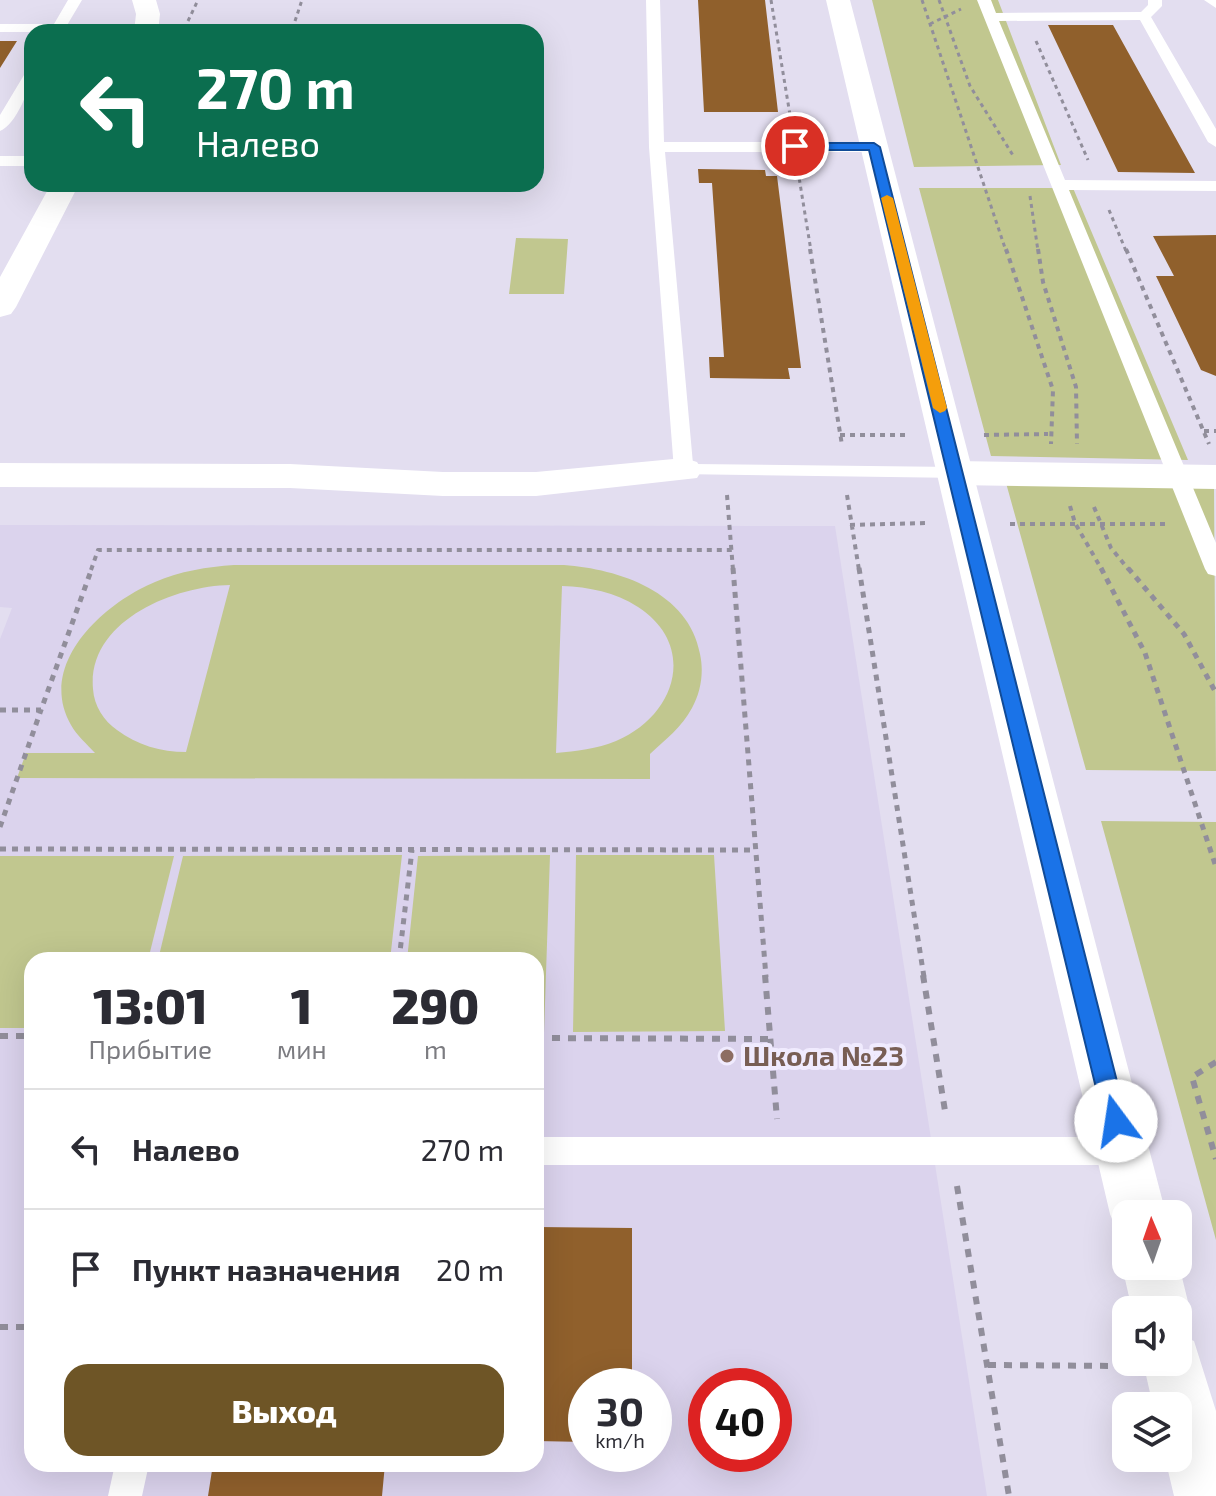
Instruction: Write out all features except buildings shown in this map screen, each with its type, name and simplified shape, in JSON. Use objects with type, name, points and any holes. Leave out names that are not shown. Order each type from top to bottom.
[{"type":"street","points":[[144,0],[147,24]]},
{"type":"street","points":[[838,0],[1135,1200]]},
{"type":"street","points":[[0,307],[61,192]]},
{"type":"street","points":[[955,473],[1077,488],[1179,477],[1214,464]]},
{"type":"street","points":[[0,475],[290,476],[443,484],[536,484],[684,470]]},
{"type":"street","points":[[1176,1376],[1206,1496]]},
{"type":"lane","points":[[61,24],[75,0]]},
{"type":"lane","points":[[653,0],[657,147],[684,470],[955,473]]},
{"type":"lane","points":[[990,17],[1144,16],[1155,6],[1155,0]]},
{"type":"lane","points":[[1211,0],[1216,4]]},
{"type":"lane","points":[[978,2],[990,17],[1216,569]]},
{"type":"lane","points":[[1144,16],[1216,142]]},
{"type":"lane","points":[[0,28],[24,29]]},
{"type":"lane","points":[[0,127],[24,86]]},
{"type":"lane","points":[[657,147],[874,147]]},
{"type":"lane","points":[[0,161],[24,161]]},
{"type":"lane","points":[[1060,185],[1216,186]]},
{"type":"lane","points":[[544,1151],[1123,1151]]},
{"type":"lane","points":[[125,1496],[130,1472]]},
{"type":"path","points":[[188,21],[198,0]]},
{"type":"path","points":[[295,21],[302,0]]},
{"type":"path","points":[[771,0],[840,435],[850,525],[1009,1496]]},
{"type":"path","points":[[922,0],[1053,390],[1055,406],[1048,434],[1053,449]]},
{"type":"path","points":[[939,0],[970,86],[1020,169]]},
{"type":"path","points":[[930,24],[978,2]]},
{"type":"path","points":[[1025,17],[1204,431],[1214,464]]},
{"type":"path","points":[[1028,191],[1043,282],[1076,387],[1075,523],[1109,581],[1145,653],[1216,867]]},
{"type":"path","points":[[1204,431],[1216,431]]},
{"type":"path","points":[[983,435],[1048,434]]},
{"type":"path","points":[[840,435],[910,435]]},
{"type":"path","points":[[725,471],[780,1152]]},
{"type":"path","points":[[1077,488],[1101,523],[1111,548],[1184,634],[1216,693]]},
{"type":"path","points":[[850,525],[928,523]]},
{"type":"path","points":[[1010,524],[1198,524]]},
{"type":"path","points":[[0,827],[98,550],[732,550]]},
{"type":"path","points":[[0,710],[41,710]]},
{"type":"path","points":[[0,849],[755,850]]},
{"type":"path","points":[[400,952],[412,849]]},
{"type":"path","points":[[0,1036],[24,1036]]},
{"type":"path","points":[[544,1038],[771,1039]]},
{"type":"path","points":[[1216,1062],[1192,1077],[1216,1159]]},
{"type":"path","points":[[0,1327],[24,1327]]},
{"type":"path","points":[[988,1365],[1112,1352]]},
{"type":"shaded area","name":"Школа №23","points":[[0,525],[835,526],[987,1496],[0,1496],[0,639],[12,608],[0,607]]},
{"type":"green space","points":[[872,0],[998,0],[1061,165],[914,167]]},
{"type":"green space","points":[[919,188],[1073,188],[1188,460],[991,456]]},
{"type":"green space","points":[[516,238],[568,239],[564,294],[509,294]]},
{"type":"green space","points":[[1006,483],[1214,486],[1216,771],[1086,770]]},
{"type":"green space","points":[[234,565],[564,565],[607,572],[648,588],[682,614],[700,654],[700,689],[688,715],[650,754],[650,779],[17,778],[26,753],[95,753],[71,725],[62,702],[62,680],[69,658],[97,620],[115,605],[155,582],[184,572]],"holes":[[[230,585],[186,752],[150,747],[112,726],[98,707],[93,689],[95,665],[104,644],[119,626],[160,600],[184,592]],[[562,586],[602,591],[638,607],[657,623],[668,641],[673,660],[672,679],[665,698],[637,730],[601,746],[556,753]]]},
{"type":"green space","points":[[1101,821],[1216,822],[1216,1240]]},
{"type":"green space","points":[[402,855],[391,952],[160,952],[183,856]]},
{"type":"green space","points":[[550,855],[544,1033],[544,952],[408,952],[418,856]]},
{"type":"green space","points":[[576,855],[714,855],[725,1031],[573,1032]]},
{"type":"green space","points":[[0,856],[174,856],[150,952],[24,952],[24,1028],[0,1028]]},
{"type":"slow traffic","points":[[887,198],[940,408]]},
{"type":"place","name":"Школа №23","points":[[727,1056]]},
{"type":"route","points":[[795,146],[874,147],[1116,1121]]}]
